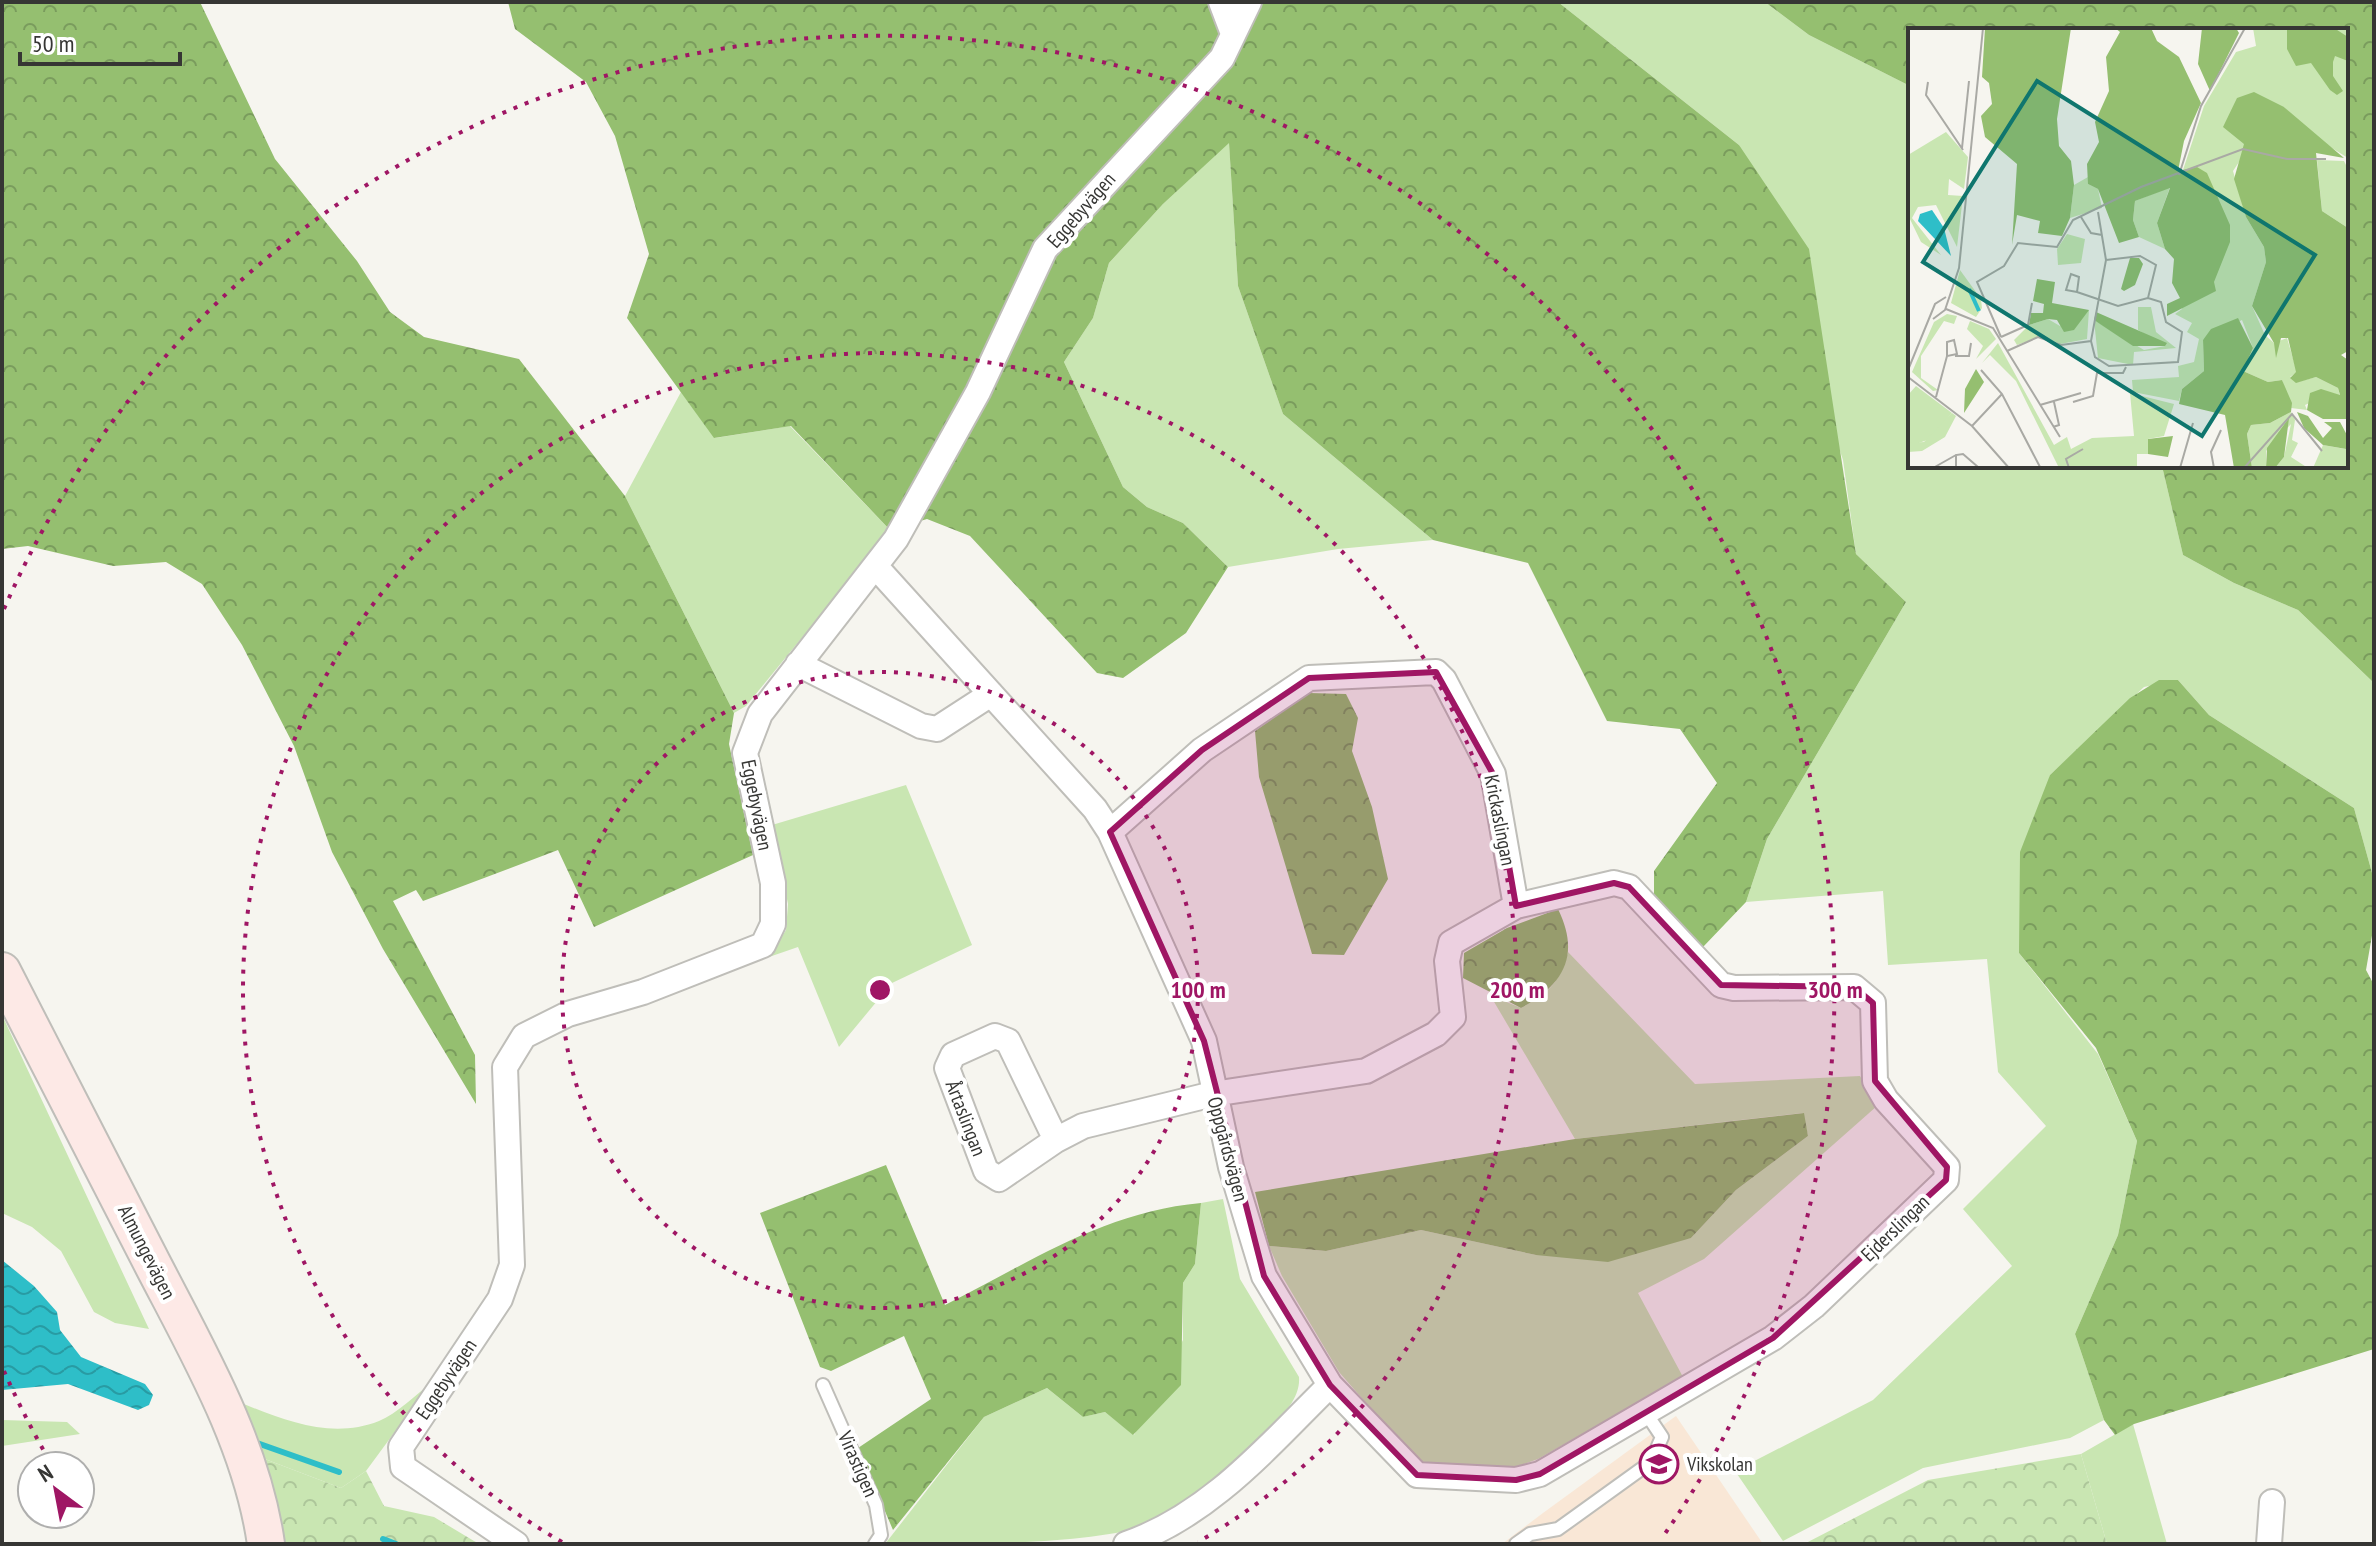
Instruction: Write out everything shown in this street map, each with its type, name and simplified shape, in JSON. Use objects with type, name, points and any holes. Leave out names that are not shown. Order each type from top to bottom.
[{"type":"street","points":[[1221,2],[1232,31]]},
{"type":"street","name":"Eggebyvägen","points":[[516,1544],[403,1467],[401,1447],[500,1299],[512,1265],[505,1067],[524,1036],[568,1014],[656,987],[763,945],[773,924],[773,883],[745,753],[760,714],[877,568],[978,392],[1045,249],[1222,58],[1232,31],[1249,2]]},
{"type":"street","name":"Oppgårdsvägen","points":[[877,568],[1095,809],[1110,832],[1204,1041],[1213,1094],[1264,1276],[1330,1385]]},
{"type":"street","points":[[798,664],[921,726],[937,729],[991,694]]},
{"type":"street","name":"Krickaslingan","points":[[1110,832],[1202,750],[1309,678],[1436,672],[1444,680],[1493,774],[1516,906]]},
{"type":"street","name":"Ejderslingan","points":[[1330,1385],[1417,1475],[1516,1480],[1540,1474],[1773,1338],[1814,1306],[1946,1180],[1947,1167],[1886,1100],[1875,1081],[1873,1003],[1854,987],[1734,988],[1721,985],[1629,887],[1614,883],[1539,897],[1516,906]]},
{"type":"street","points":[[1213,1094],[1366,1071],[1436,1034],[1453,1017],[1447,961],[1451,943],[1516,906]]},
{"type":"street","name":"Almungevägen","points":[[2,971],[201,1358],[240,1445],[262,1515],[266,1544]]},
{"type":"street","name":"Årtaslingan","points":[[1056,1140],[1008,1041],[995,1036],[953,1055],[947,1068],[986,1171],[999,1179],[1056,1140],[1083,1126],[1213,1094]]},
{"type":"street","points":[[1126,1544],[1162,1532],[1224,1488],[1330,1385]]},
{"type":"street","points":[[2269,1544],[2272,1502]]},
{"type":"lane","name":"Virastigen","points":[[823,1385],[876,1505],[881,1535],[875,1544]]},
{"type":"lane","points":[[1516,1544],[1530,1534],[1558,1529],[1651,1462],[1662,1437],[1646,1413]]},
{"type":"highlighted area","points":[[1436,672],[1493,774],[1516,906],[1614,883],[1629,887],[1721,985],[1854,987],[1873,1003],[1875,1081],[1947,1167],[1946,1180],[1773,1338],[1540,1474],[1516,1480],[1417,1475],[1330,1385],[1264,1276],[1204,1041],[1110,832],[1202,750],[1309,678]]},
{"type":"shaded area","name":"Vikskolan","points":[[1676,1416],[1763,1544],[1502,1544],[1543,1513]]},
{"type":"green space","points":[[2,2],[200,2],[275,159],[357,261],[390,312],[424,337],[519,359],[625,496],[734,713],[729,744],[753,855],[594,927],[558,850],[423,901],[416,890],[393,901],[475,1055],[476,1104],[383,949],[332,852],[294,746],[242,645],[202,584],[166,562],[113,566],[28,546],[2,549]]},
{"type":"green space","points":[[508,2],[1209,2],[1238,45],[1263,2],[1558,2],[1739,145],[1809,249],[1856,554],[1906,602],[1767,839],[1746,902],[1703,947],[1654,897],[1654,871],[1717,783],[1680,729],[1607,721],[1528,563],[1433,540],[1283,414],[1238,286],[1229,143],[1163,204],[1109,263],[1093,318],[1064,362],[1123,487],[1147,507],[1183,523],[1228,567],[1186,633],[1123,678],[1097,673],[970,536],[927,519],[890,530],[791,426],[714,438],[627,318],[649,254],[615,136],[586,82],[515,29]]},
{"type":"green space","points":[[1558,2],[1765,2],[1809,35],[1908,85],[1908,468],[2162,468],[2183,555],[2234,583],[2298,610],[2374,683],[2374,880],[2354,808],[2209,715],[2178,680],[2144,687],[2050,775],[2019,953],[2098,1054],[2137,1141],[2118,1235],[2075,1334],[2104,1420],[2070,1438],[1923,1468],[1783,1541],[1735,1471],[1873,1400],[2012,1266],[1963,1209],[2046,1126],[1998,1072],[1987,959],[1888,965],[1883,891],[1746,902],[1767,839],[1906,602],[1856,554],[1843,460],[1739,145]]},
{"type":"green space","points":[[1765,2],[2374,2],[2374,683],[2298,610],[2234,583],[2183,555],[2162,468],[2348,468],[2348,28],[1908,28],[1908,85],[1809,35]]},
{"type":"green space","points":[[1229,142],[1238,286],[1283,414],[1433,540],[1338,549],[1228,567],[1183,523],[1147,507],[1123,487],[1064,362],[1093,318],[1109,263],[1163,204]]},
{"type":"green space","points":[[681,392],[715,438],[790,426],[890,530],[746,706],[734,713],[625,496]]},
{"type":"green space","points":[[2159,680],[2178,680],[2209,715],[2354,808],[2374,880],[2374,924],[2366,970],[2374,985],[2374,1349],[2134,1424],[2115,1435],[2104,1420],[2075,1334],[2118,1235],[2137,1141],[2096,1048],[2019,953],[2020,852],[2050,775],[2130,698]]},
{"type":"green space","points":[[1309,693],[1346,694],[1358,718],[1352,751],[1372,807],[1388,879],[1344,955],[1312,954],[1259,777],[1255,731]]},
{"type":"green space","points":[[906,785],[972,945],[892,983],[839,1047],[798,947],[769,957],[786,930],[788,904],[772,825]]},
{"type":"green space","points":[[1558,909],[1568,941],[1564,968],[1536,999],[1521,1008],[1463,978],[1464,953],[1507,928]]},
{"type":"green space","points":[[1568,952],[1695,1084],[1860,1076],[1877,1106],[1704,1259],[1638,1293],[1683,1377],[1538,1459],[1510,1469],[1437,1467],[1415,1459],[1339,1372],[1282,1276],[1269,1246],[1326,1251],[1421,1230],[1536,1255],[1691,1238],[1736,1190],[1808,1136],[1803,1113],[1575,1139],[1490,995],[1521,1008],[1552,986]]},
{"type":"green space","points":[[2,1015],[149,1329],[115,1323],[94,1312],[61,1251],[32,1227],[2,1213]]},
{"type":"green space","points":[[1804,1113],[1808,1136],[1736,1190],[1691,1238],[1608,1262],[1536,1255],[1421,1230],[1326,1251],[1269,1246],[1255,1192],[1575,1139]]},
{"type":"green space","points":[[886,1165],[945,1305],[1068,1241],[1100,1228],[1165,1208],[1201,1203],[1195,1264],[1183,1283],[1181,1385],[1133,1435],[1105,1412],[1083,1417],[1047,1388],[984,1417],[893,1530],[858,1448],[931,1399],[904,1336],[831,1371],[820,1367],[760,1213]]},
{"type":"green space","points":[[1223,1199],[1240,1279],[1299,1377],[1296,1395],[1278,1419],[1208,1487],[1182,1508],[1152,1524],[1058,1540],[885,1544],[984,1417],[1047,1388],[1083,1417],[1105,1412],[1134,1435],[1183,1340],[1183,1283],[1195,1264],[1201,1203]]},
{"type":"green space","points":[[430,1384],[366,1471],[341,1488],[257,1456],[239,1402],[290,1421],[343,1429],[386,1418]]},
{"type":"green space","points":[[2,1420],[67,1422],[80,1434],[2,1446]]},
{"type":"green space","points":[[2133,1424],[2167,1544],[2107,1544],[2081,1454]]},
{"type":"green space","points":[[2081,1454],[2107,1544],[1804,1544],[1928,1480]]},
{"type":"green space","points":[[257,1456],[341,1488],[366,1471],[384,1506],[434,1517],[479,1544],[280,1544]]},
{"type":"water","points":[[2,1260],[34,1286],[57,1312],[60,1330],[81,1357],[145,1384],[153,1395],[149,1405],[138,1410],[68,1384],[2,1390]]},
{"type":"waterway","points":[[257,1443],[339,1472]]},
{"type":"waterway","points":[[383,1539],[396,1544]]},
{"type":"place","name":"Vikskolan","points":[[1659,1464]]}]
